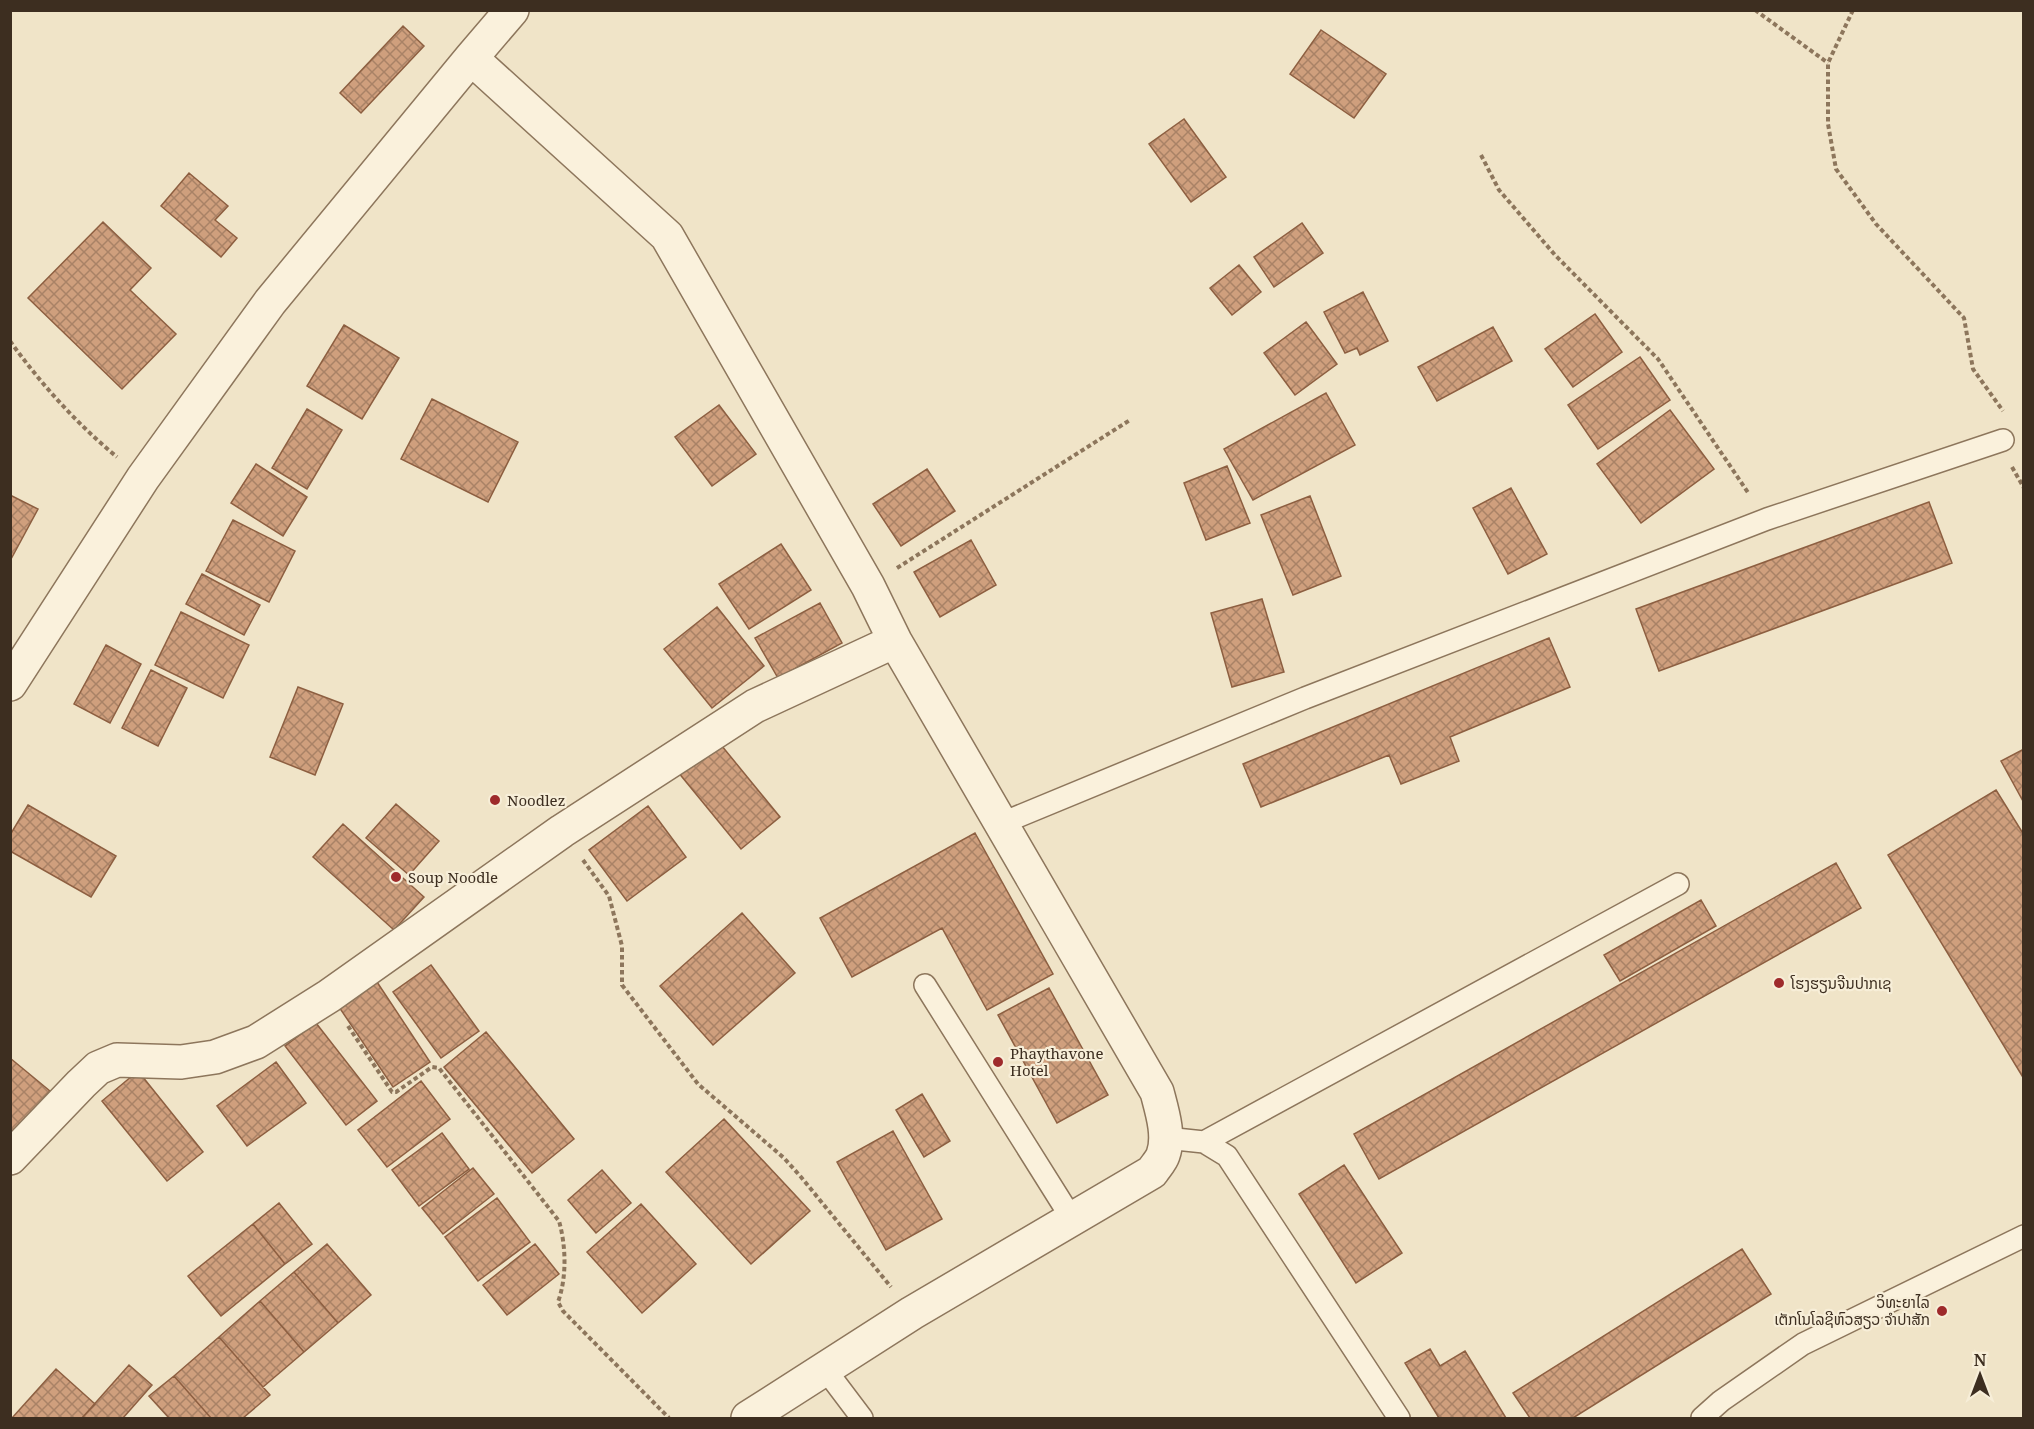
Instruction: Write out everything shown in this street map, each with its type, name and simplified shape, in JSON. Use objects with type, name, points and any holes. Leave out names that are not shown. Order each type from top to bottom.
[{"type":"street","points":[[10,684],[143,478],[270,302],[512,10]]},
{"type":"street","points":[[471,58],[667,236],[868,586],[895,641],[1157,1092],[1166,1138],[1163,1156],[1152,1172],[912,1313],[748,1419]]},
{"type":"street","points":[[10,1158],[98,1068],[117,1060],[181,1062],[215,1057],[256,1042],[329,996],[562,831],[755,706],[895,641]]},
{"type":"lane","points":[[1000,824],[1316,694],[1767,519],[2003,440]]},
{"type":"lane","points":[[1204,1142],[1678,884]]},
{"type":"lane","points":[[926,985],[1072,1219]]},
{"type":"lane","points":[[1166,1138],[1204,1142],[1227,1156],[1399,1419]]},
{"type":"lane","points":[[1702,1419],[1721,1401],[1803,1344],[2024,1236]]},
{"type":"lane","points":[[825,1369],[862,1419]]},
{"type":"path","points":[[1755,10],[1828,63]]},
{"type":"path","points":[[1853,10],[1828,63],[1828,124],[1836,170],[1876,224],[1964,318],[1973,369],[2005,413],[2003,440],[2013,472],[2024,488]]},
{"type":"path","points":[[1481,155],[1499,190],[1556,255],[1658,359],[1767,519]]},
{"type":"path","points":[[10,341],[36,377],[93,437],[143,478]]},
{"type":"path","points":[[868,586],[1130,420]]},
{"type":"path","points":[[562,831],[609,896],[622,946],[622,985],[698,1084],[796,1170],[912,1313]]},
{"type":"path","points":[[329,996],[392,1092],[396,1092],[432,1067],[439,1068],[559,1221],[564,1240],[562,1290],[558,1302],[563,1311],[669,1419]]},
{"type":"building","points":[[403,26],[424,46],[361,113],[340,93]]},
{"type":"building","points":[[1321,30],[1386,74],[1354,118],[1290,74]]},
{"type":"building","points":[[1184,119],[1226,177],[1191,202],[1149,144]]},
{"type":"building","points":[[189,173],[228,206],[215,220],[237,238],[221,257],[161,206]]},
{"type":"building","points":[[103,222],[151,268],[130,290],[176,334],[122,389],[28,298]]},
{"type":"building","points":[[1302,223],[1323,253],[1274,287],[1254,257]]},
{"type":"building","points":[[1239,265],[1261,292],[1232,315],[1210,288]]},
{"type":"building","points":[[1363,292],[1388,341],[1360,355],[1357,348],[1345,353],[1324,312]]},
{"type":"building","points":[[1595,314],[1622,352],[1573,387],[1545,349]]},
{"type":"building","points":[[1306,322],[1337,364],[1295,395],[1264,353]]},
{"type":"building","points":[[344,325],[399,358],[362,419],[307,386]]},
{"type":"building","points":[[1493,327],[1512,361],[1437,401],[1418,367]]},
{"type":"building","points":[[1640,357],[1670,400],[1598,449],[1568,405]]},
{"type":"building","points":[[1326,393],[1355,445],[1253,500],[1224,449]]},
{"type":"building","points":[[432,399],[518,442],[488,502],[401,459]]},
{"type":"building","points":[[719,405],[756,454],[712,486],[675,437]]},
{"type":"building","points":[[307,409],[342,430],[307,489],[272,468]]},
{"type":"building","points":[[1670,410],[1714,469],[1641,523],[1597,464]]},
{"type":"building","points":[[256,464],[307,497],[283,536],[231,503]]},
{"type":"building","points":[[1227,466],[1250,523],[1206,540],[1184,483]]},
{"type":"building","points":[[927,469],[955,511],[901,546],[873,504]]},
{"type":"building","points":[[1511,488],[1547,554],[1508,574],[1473,508]]},
{"type":"building","points":[[10,495],[38,509],[10,561]]},
{"type":"building","points":[[1310,496],[1341,576],[1293,595],[1261,515]]},
{"type":"building","points":[[1929,502],[1952,563],[1659,671],[1636,609]]},
{"type":"building","points":[[233,520],[295,551],[269,602],[206,571]]},
{"type":"building","points":[[971,540],[996,585],[940,617],[914,572]]},
{"type":"building","points":[[781,544],[811,590],[749,629],[719,584]]},
{"type":"building","points":[[202,574],[260,605],[244,635],[186,604]]},
{"type":"building","points":[[1262,599],[1284,672],[1232,687],[1211,613]]},
{"type":"building","points":[[820,603],[842,643],[778,678],[755,638]]},
{"type":"building","points":[[717,607],[764,666],[712,708],[664,649]]},
{"type":"building","points":[[181,612],[249,645],[223,698],[155,665]]},
{"type":"building","points":[[1549,638],[1570,687],[1450,737],[1459,761],[1401,784],[1389,755],[1261,807],[1243,764]]},
{"type":"building","points":[[106,645],[141,664],[110,723],[74,704]]},
{"type":"building","points":[[151,670],[187,688],[158,746],[122,728]]},
{"type":"building","points":[[298,687],[343,704],[315,775],[270,757]]},
{"type":"building","points":[[717,740],[780,817],[741,849],[678,772]]},
{"type":"building","points":[[2024,749],[2024,803],[2001,761]]},
{"type":"building","points":[[1996,790],[2024,835],[2024,1079],[1888,855]]},
{"type":"building","points":[[396,804],[439,841],[409,875],[366,838]]},
{"type":"building","points":[[28,805],[116,856],[91,897],[10,851],[10,835]]},
{"type":"building","points":[[648,806],[686,857],[627,901],[589,850]]},
{"type":"building","points":[[343,824],[424,897],[394,930],[313,857]]},
{"type":"building","points":[[975,833],[1053,974],[987,1010],[942,928],[852,977],[820,918]]},
{"type":"building","points":[[1836,863],[1861,908],[1379,1179],[1354,1134]]},
{"type":"building","points":[[1701,900],[1716,926],[1620,981],[1604,955]]},
{"type":"building","points":[[742,913],[795,973],[713,1045],[660,986]]},
{"type":"building","points":[[431,965],[479,1031],[441,1058],[393,992]]},
{"type":"building","points":[[377,982],[430,1062],[393,1087],[339,1007]]},
{"type":"building","points":[[1049,988],[1108,1095],[1057,1123],[998,1015]]},
{"type":"building","points":[[316,1023],[377,1101],[346,1125],[285,1046]]},
{"type":"building","points":[[486,1032],[574,1139],[532,1173],[444,1067]]},
{"type":"building","points":[[10,1058],[50,1091],[10,1138]]},
{"type":"building","points":[[276,1062],[306,1103],[247,1146],[217,1106]]},
{"type":"building","points":[[138,1071],[203,1152],[167,1181],[102,1101]]},
{"type":"building","points":[[421,1081],[450,1119],[387,1167],[358,1130]]},
{"type":"building","points":[[922,1094],[950,1141],[924,1157],[896,1110]]},
{"type":"building","points":[[724,1119],[810,1211],[751,1264],[666,1172]]},
{"type":"building","points":[[893,1131],[942,1219],[886,1250],[837,1162]]},
{"type":"building","points":[[442,1133],[469,1169],[419,1206],[392,1170]]},
{"type":"building","points":[[1344,1165],[1402,1253],[1356,1283],[1299,1194]]},
{"type":"building","points":[[473,1168],[494,1194],[443,1234],[422,1208]]},
{"type":"building","points":[[602,1170],[631,1203],[596,1233],[568,1200]]},
{"type":"building","points":[[497,1198],[530,1242],[478,1281],[445,1237]]},
{"type":"building","points":[[279,1203],[312,1244],[285,1264],[253,1224]]},
{"type":"building","points":[[641,1204],[696,1264],[642,1313],[587,1252]]},
{"type":"building","points":[[253,1224],[285,1264],[221,1316],[188,1276]]},
{"type":"building","points":[[327,1244],[371,1295],[338,1323],[294,1272]]},
{"type":"building","points":[[535,1244],[559,1274],[507,1315],[483,1285]]},
{"type":"building","points":[[1742,1249],[1771,1294],[1573,1418],[1530,1418],[1513,1393]]},
{"type":"building","points":[[294,1272],[338,1323],[304,1352],[260,1301]]},
{"type":"building","points":[[260,1301],[304,1352],[263,1387],[219,1337]]},
{"type":"building","points":[[219,1337],[270,1395],[243,1418],[211,1418],[174,1376]]},
{"type":"building","points":[[1430,1349],[1440,1366],[1465,1351],[1506,1418],[1439,1418],[1405,1363]]},
{"type":"building","points":[[129,1365],[152,1385],[123,1418],[82,1418]]},
{"type":"building","points":[[56,1369],[95,1404],[82,1418],[12,1418]]},
{"type":"building","points":[[174,1376],[211,1418],[169,1418],[149,1396]]},
{"type":"place","name":"Noodlez","points":[[495,800]]},
{"type":"place","name":"Soup Noodle","points":[[396,877]]},
{"type":"place","name":"ໂຮງຮຽນຈີນປາກເຊ","points":[[1779,983]]},
{"type":"place","name":"Phaythavone Hotel","points":[[998,1062]]},
{"type":"place","name":"ວິທະຍາໄລ ເຕັກໂນໂລຊີຫົວສຽວ ຈຳປາສັກ","points":[[1942,1311]]}]
